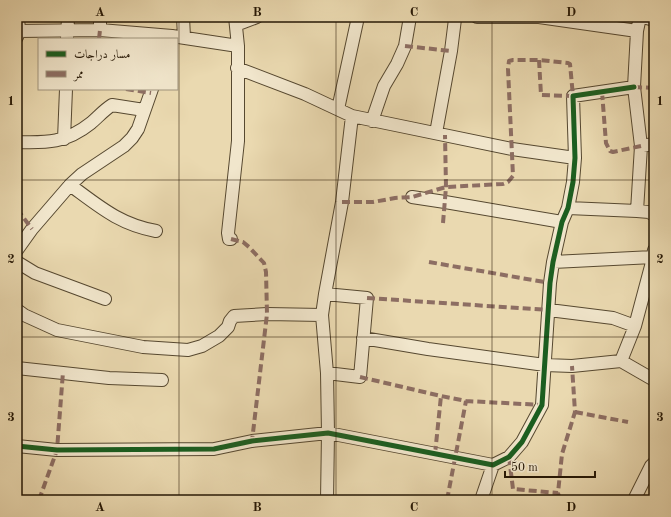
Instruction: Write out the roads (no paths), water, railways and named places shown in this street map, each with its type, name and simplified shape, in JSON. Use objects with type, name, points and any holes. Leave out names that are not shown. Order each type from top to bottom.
[{"type":"street","points":[[18,17],[18,34],[67,35],[100,30],[171,38],[184,38],[238,46]]},
{"type":"street","points":[[67,35],[68,17]]},
{"type":"street","points":[[100,17],[100,30]]},
{"type":"street","points":[[183,17],[184,38]]},
{"type":"street","points":[[231,239],[229,239],[228,233],[238,141],[238,46],[236,21],[257,17]]},
{"type":"street","points":[[338,109],[358,17]]},
{"type":"street","points":[[372,121],[382,91],[405,46],[410,17]]},
{"type":"street","points":[[436,133],[451,51],[455,19],[457,17]]},
{"type":"street","points":[[477,17],[539,18],[637,31]]},
{"type":"street","points":[[637,211],[641,146],[634,87],[637,31],[640,17]]},
{"type":"street","points":[[643,17],[654,20]]},
{"type":"street","points":[[237,68],[305,94],[352,116],[512,149],[575,158]]},
{"type":"street","points":[[17,446],[57,450],[214,449],[252,442],[328,433],[493,465],[509,457],[522,442],[542,405],[550,283],[562,222],[568,208],[573,182],[575,158],[573,96],[634,87]]},
{"type":"street","points":[[64,139],[66,90]]},
{"type":"street","points":[[17,250],[32,229],[70,185],[82,174],[112,155],[128,142],[138,129],[152,90]]},
{"type":"street","points":[[17,142],[44,142],[64,139],[91,123],[112,105],[144,110]]},
{"type":"street","points":[[327,500],[327,373],[322,315],[342,202],[352,116]]},
{"type":"street","points":[[641,146],[654,144]]},
{"type":"street","points":[[70,185],[113,216],[139,228],[156,232]]},
{"type":"street","points":[[412,198],[445,202],[562,222]]},
{"type":"street","points":[[568,208],[637,211],[649,212],[654,215]]},
{"type":"street","points":[[553,262],[653,260],[635,326],[621,361]]},
{"type":"street","points":[[17,262],[35,273],[105,298]]},
{"type":"street","points":[[325,294],[367,298],[360,377],[327,373]]},
{"type":"street","points":[[17,310],[24,315],[57,330],[143,347],[188,350],[202,346],[219,336],[228,328],[230,320],[234,316],[267,314],[322,315]]},
{"type":"street","points":[[548,310],[606,316],[635,326]]},
{"type":"street","points":[[363,338],[428,349],[545,365],[572,366],[621,361],[654,380]]},
{"type":"street","points":[[17,368],[109,378],[162,380]]},
{"type":"street","points":[[634,500],[651,466],[654,463]]},
{"type":"street","points":[[481,500],[493,465]]}]
